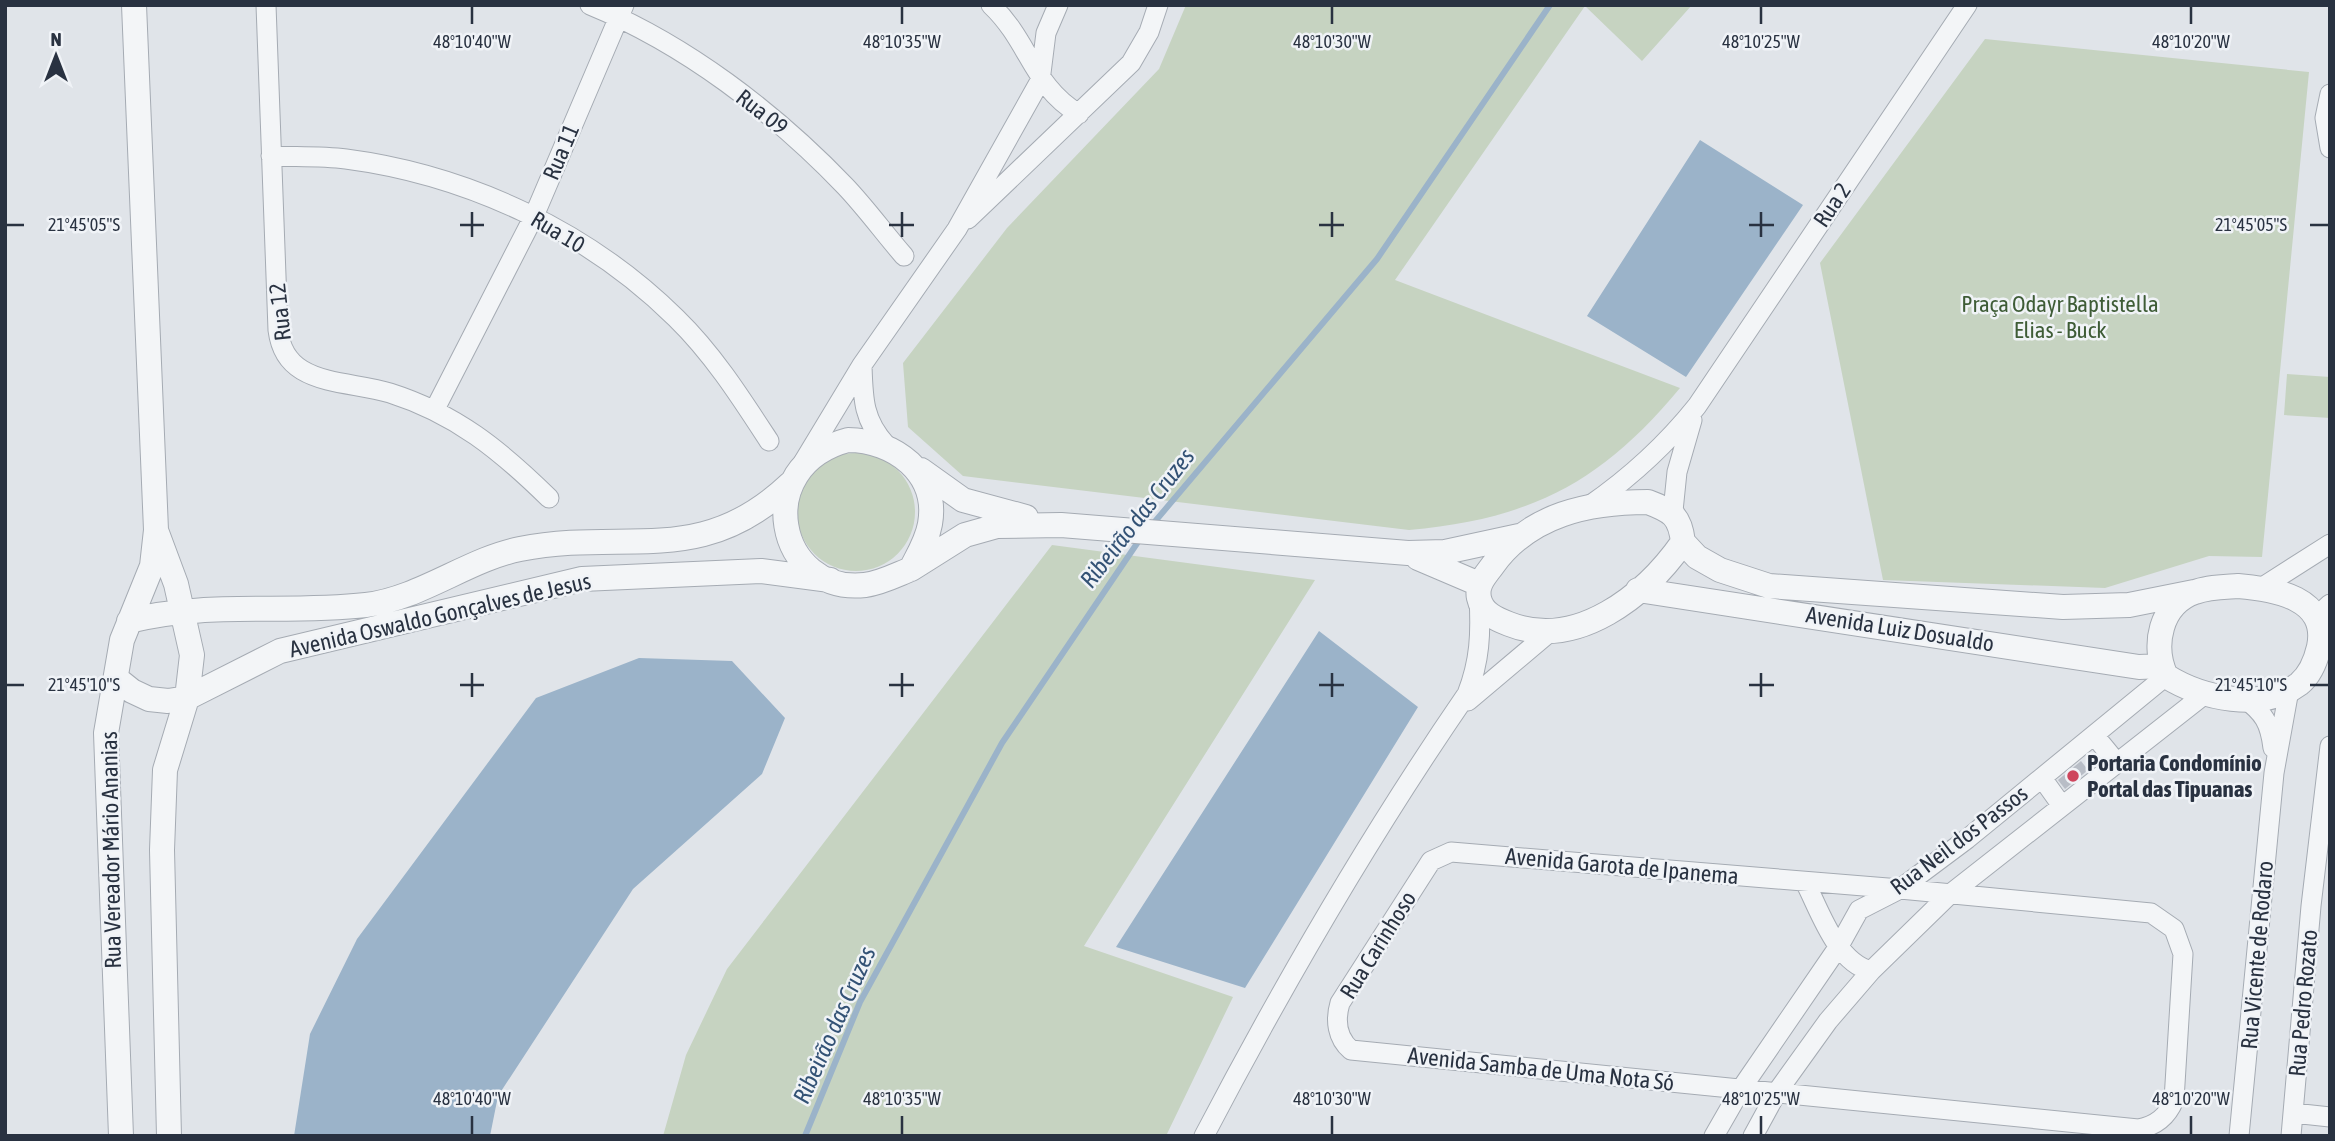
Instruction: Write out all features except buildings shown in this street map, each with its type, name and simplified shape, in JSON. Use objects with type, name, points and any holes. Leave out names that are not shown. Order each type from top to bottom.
[{"type":"street","name":"Rua Vereador Mário Ananias","points":[[121,1136],[106,733],[117,679],[118,659],[129,621],[152,566],[156,530],[134,5]]},
{"type":"street","name":"Rua 12","points":[[266,5],[278,330],[286,355],[298,367],[313,375],[387,392],[435,409],[503,453],[549,498]]},
{"type":"street","name":"Rua 09","points":[[590,5],[621,11],[709,71],[781,125],[846,187],[904,256]]},
{"type":"street","points":[[991,5],[1017,35],[1040,81],[1079,114]]},
{"type":"street","points":[[1040,81],[1046,33],[1058,5]]},
{"type":"street","name":"Avenida Oswaldo Gonçalves de Jesus","points":[[957,229],[1131,63],[1149,32],[1158,5]]},
{"type":"street","name":"Rua 2","points":[[1588,507],[1639,470],[1666,444],[1697,406],[1967,5]]},
{"type":"street","name":"Rua 11","points":[[435,409],[534,216],[621,11]]},
{"type":"street","name":"Avenida Oswaldo Gonçalves de Jesus","points":[[182,612],[312,610],[370,605],[518,549],[582,541],[669,542],[706,535],[742,522],[770,503],[795,476],[862,365],[957,229],[1040,81]]},
{"type":"street","points":[[2328,140],[2330,94]]},
{"type":"street","name":"Rua 10","points":[[271,156],[345,159],[417,172],[486,195],[534,216],[618,268],[676,318],[727,376],[769,441]]},
{"type":"street","points":[[862,365],[864,411],[875,434],[886,445],[947,492],[963,500],[1061,524]]},
{"type":"street","name":"Rua 2","points":[[1673,511],[1682,449],[1697,406]]},
{"type":"street","points":[[886,445],[867,440],[848,440],[830,445],[813,455],[795,476],[785,507],[786,530],[803,559],[830,580],[863,586],[911,569],[965,535],[997,526],[1061,524],[1408,553],[1445,552],[1519,536],[1541,522],[1588,507],[1609,503],[1648,502],[1673,511],[1681,524],[1683,542],[1664,570],[1612,610],[1584,625],[1551,631],[1525,629],[1501,621],[1486,612],[1479,591],[1408,553]]},
{"type":"street","points":[[910,461],[923,479],[930,501],[930,524],[911,569]]},
{"type":"street","name":"Rua Vereador Mário Ananias","points":[[156,530],[176,583],[182,612]]},
{"type":"street","points":[[1203,1136],[1242,1063],[1334,906],[1467,694],[1476,671],[1481,639],[1479,591],[1519,536]]},
{"type":"street","name":"Avenida Luiz Dosualdo","points":[[1683,542],[1697,557],[1720,570],[1769,586],[2063,607],[2129,605],[2194,592]]},
{"type":"street","points":[[2261,588],[2330,544]]},
{"type":"street","name":"Avenida Oswaldo Gonçalves de Jesus","points":[[187,698],[280,651],[582,579],[761,571],[830,580]]},
{"type":"street","points":[[2295,686],[2312,668],[2324,617],[2303,602],[2261,588],[2216,587],[2194,592],[2177,603],[2165,619],[2158,647],[2164,671],[2205,694],[2244,698],[2330,679]]},
{"type":"street","name":"Avenida Luiz Dosualdo","points":[[1638,590],[2164,671]]},
{"type":"street","points":[[129,621],[182,612],[192,655],[187,698],[165,770],[162,850],[169,1136]]},
{"type":"street","points":[[1448,722],[1488,682],[1551,631]]},
{"type":"street","name":"Rua Neil dos Passos","points":[[1714,1136],[1741,1089],[1839,946],[1860,910],[1900,889],[2042,778],[2164,671]]},
{"type":"street","points":[[117,679],[132,691],[149,699],[169,701],[187,698]]},
{"type":"street","name":"Rua Vicente de Rodaro","points":[[2239,1136],[2274,773],[2295,686]]},
{"type":"street","name":"Rua Neil dos Passos","points":[[1753,1136],[1777,1092],[1828,1021],[1871,971],[1949,895],[2205,694]]},
{"type":"street","name":"Rua Vicente de Rodaro","points":[[2244,698],[2264,713],[2271,727],[2274,773]]},
{"type":"street","points":[[2094,735],[2117,763]]},
{"type":"street","name":"Rua Pedro Rozato","points":[[2291,1136],[2321,907],[2330,746]]},
{"type":"street","points":[[2042,778],[2062,806]]},
{"type":"street","name":"Avenida Garota de Ipanema","points":[[1440,855],[1457,852],[1900,889],[2151,914],[2174,929],[2183,954],[2174,1100],[2168,1113],[2158,1122]]},
{"type":"street","name":"Rua Carinhoso","points":[[1344,1042],[1336,1015],[1340,1003],[1431,861],[1440,855]]},
{"type":"street","points":[[1805,882],[1839,946],[1857,967],[1871,971]]},
{"type":"street","name":"Avenida Samba de Uma Nota Só","points":[[1344,1042],[1355,1051],[2138,1129],[2158,1122]]},
{"type":"street","points":[[2293,1113],[2330,1117]]},
{"type":"green space","points":[[1186,5],[1692,5],[1642,61],[1585,6],[1395,280],[1680,388],[1622,448],[1561,490],[1528,505],[1453,525],[1409,530],[963,476],[908,427],[903,363],[1007,228],[1159,69]]},
{"type":"green space","name":"Praça Odayr Baptistella Elias - Buck","points":[[1985,39],[2309,72],[2262,557],[2209,556],[2105,588],[1883,580],[1820,263]]},
{"type":"green space","points":[[2287,374],[2330,377],[2330,418],[2284,415]]},
{"type":"green space","points":[[856,453],[878,458],[898,470],[910,490],[915,512],[910,534],[898,554],[878,566],[856,571],[834,566],[814,554],[802,534],[797,512],[802,490],[814,470],[834,458]]},
{"type":"green space","points":[[1052,545],[1315,580],[1084,946],[1233,997],[1166,1136],[663,1136],[686,1055],[727,969]]},
{"type":"water","points":[[1700,140],[1803,205],[1686,377],[1587,316]]},
{"type":"water","points":[[1319,631],[1418,707],[1245,988],[1116,947]]},
{"type":"water","points":[[639,658],[732,661],[785,718],[762,774],[633,889],[498,1096],[490,1136],[294,1136],[310,1034],[357,939],[536,698]]},
{"type":"waterway","name":"Ribeirão das Cruzes","points":[[1152,525],[1377,259],[1550,5]]},
{"type":"waterway","name":"Ribeirão das Cruzes","points":[[805,1136],[860,1002],[1002,743],[1140,539]]},
{"type":"place","name":"Portaria Condomínio Portal das Tipuanas","points":[[2073,776]]}]
